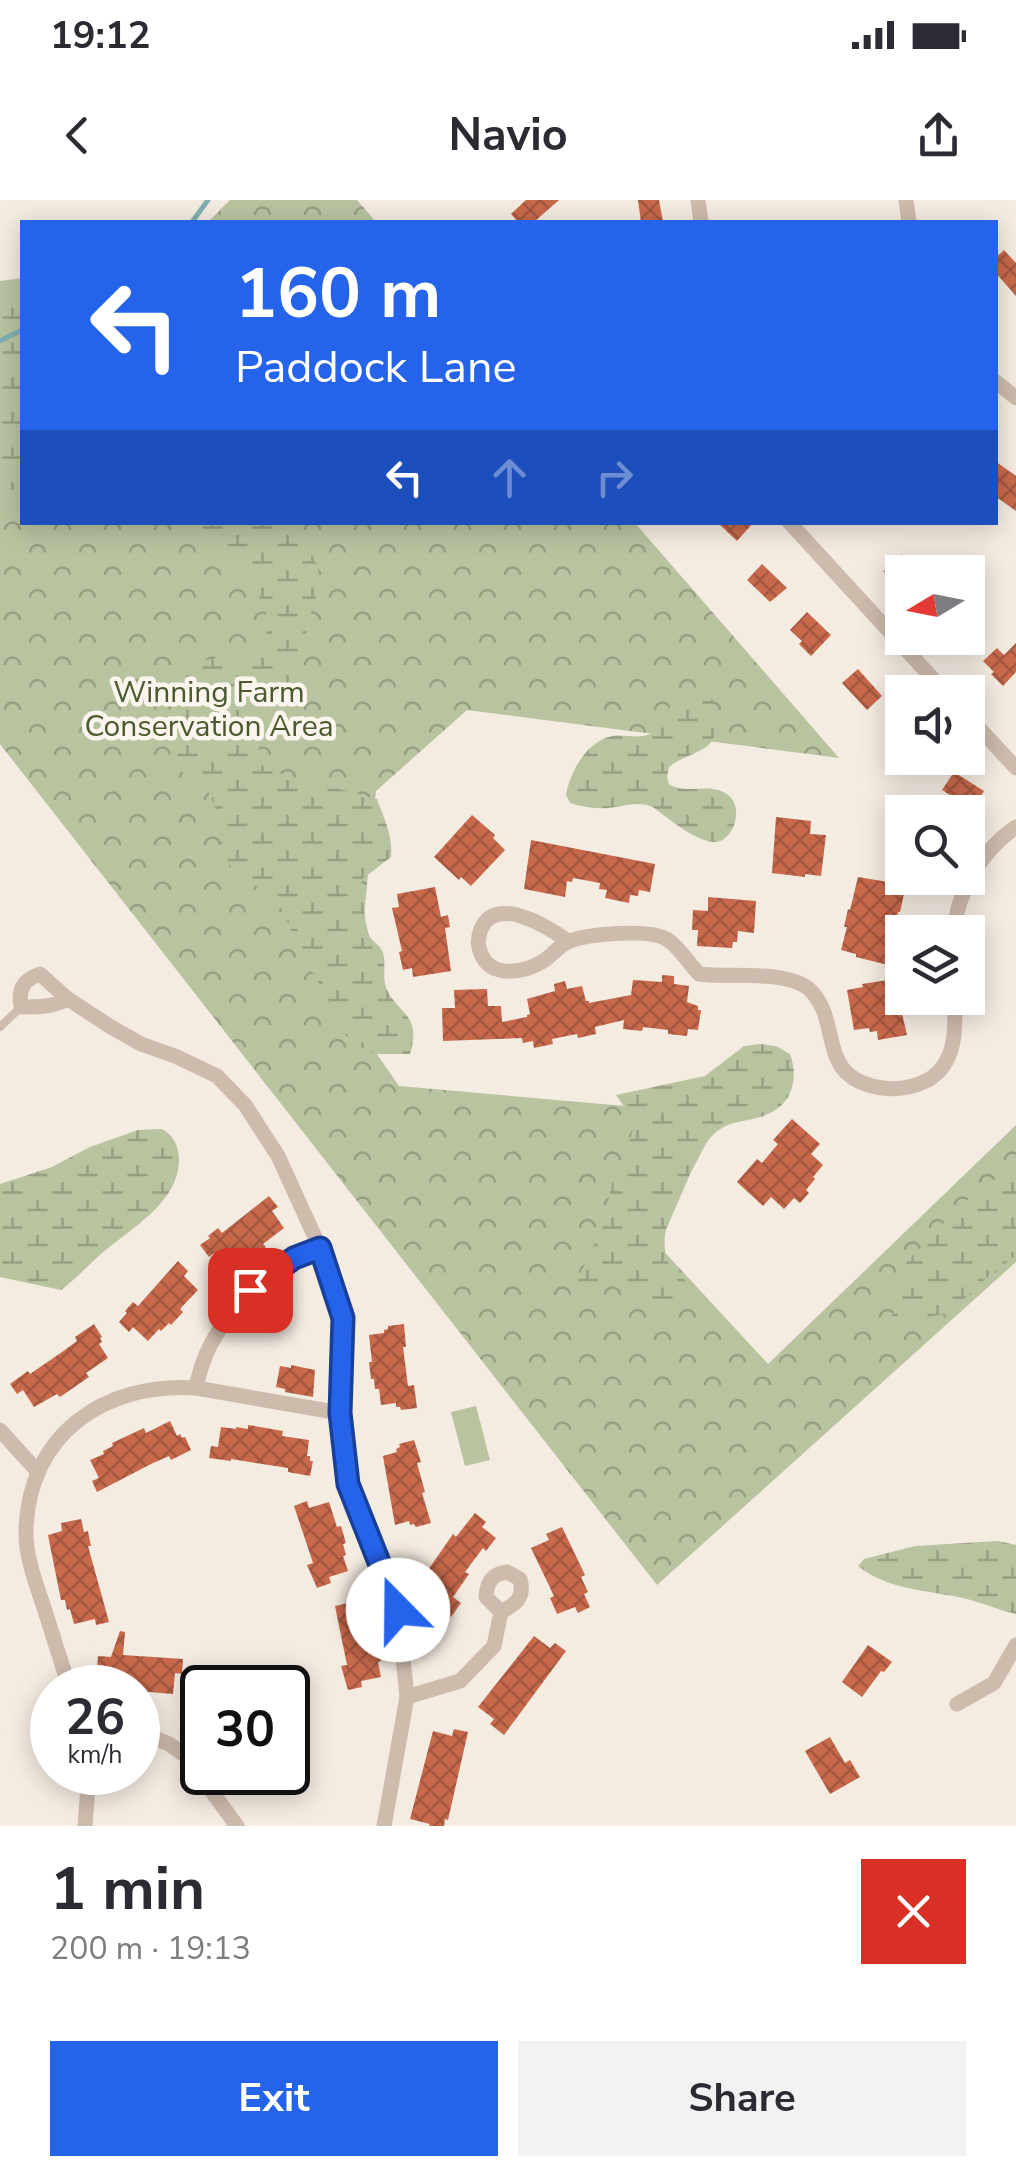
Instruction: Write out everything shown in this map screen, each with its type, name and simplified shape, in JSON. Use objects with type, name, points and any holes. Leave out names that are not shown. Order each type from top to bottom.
[{"type":"street","points":[[792,525],[929,675]]},
{"type":"street","points":[[985,734],[1016,768]]},
{"type":"street","points":[[956,915],[983,859],[1016,827]]},
{"type":"street","points":[[568,941],[519,914],[503,913],[486,920],[478,934],[484,960],[495,970],[527,969],[568,941],[645,932],[667,939],[699,974],[789,979],[810,990],[825,1014],[832,1047],[844,1070],[867,1086],[894,1089],[920,1084],[938,1074],[951,1052],[955,1015]]},
{"type":"street","points":[[68,999],[42,1007],[20,1007],[19,998],[22,985],[40,974],[68,999],[141,1044],[217,1076],[246,1105],[278,1156],[320,1248],[343,1318],[340,1413],[348,1484],[398,1610],[408,1697],[384,1826]]},
{"type":"street","points":[[196,1388],[208,1352],[250,1290],[294,1258],[320,1248]]},
{"type":"street","points":[[63,1665],[30,1564],[26,1533],[31,1494],[44,1458],[74,1421],[143,1390],[172,1386],[340,1413]]},
{"type":"street","points":[[0,1430],[38,1472]]},
{"type":"street","points":[[408,1697],[460,1680],[494,1646],[501,1612]]},
{"type":"street","points":[[956,1704],[994,1683],[1016,1646]]},
{"type":"street","points":[[160,1740],[186,1756],[237,1826]]},
{"type":"street","points":[[85,1826],[87,1795]]},
{"type":"lane","points":[[0,1027],[20,1007]]},
{"type":"green space","points":[[230,200],[357,200],[374,220],[210,220]]},
{"type":"green space","name":"Winning Farm Conservation Area","points":[[20,278],[20,525],[637,525],[839,758],[467,710],[376,791],[354,1021],[399,1086],[716,1114],[659,1246],[768,1364],[1016,1125],[1016,1262],[657,1585],[0,744],[0,281]]},
{"type":"green space","points":[[20,287],[20,489],[0,491],[0,294]]},
{"type":"green space","points":[[187,525],[279,525],[301,542],[318,567],[318,589],[300,666],[292,687],[261,733],[260,764],[271,771],[377,799],[389,834],[391,857],[361,880],[365,915],[369,935],[383,953],[389,994],[413,1029],[410,1054],[376,1054],[349,1042],[280,906],[233,870],[225,855],[208,792],[182,772],[171,756],[168,744],[172,703],[184,677],[204,661],[256,647],[263,640],[268,621],[259,596],[233,559],[216,542]]},
{"type":"green space","points":[[695,690],[709,693],[712,699],[717,714],[715,736],[706,747],[669,767],[667,777],[669,784],[676,787],[714,789],[728,795],[736,816],[727,837],[714,842],[701,839],[647,805],[598,808],[570,803],[566,795],[568,786],[588,750],[613,736],[652,733],[678,697]]},
{"type":"green space","points":[[744,1046],[776,1046],[790,1054],[792,1088],[778,1108],[726,1126],[713,1135],[678,1197],[668,1223],[665,1249],[672,1268],[689,1284],[690,1299],[658,1308],[646,1303],[622,1280],[595,1291],[582,1290],[577,1282],[603,1224],[612,1184],[633,1129],[630,1115],[616,1095],[705,1076]]},
{"type":"green space","points":[[162,1129],[178,1151],[177,1176],[150,1214],[61,1290],[0,1277],[0,1184],[52,1167],[90,1147],[138,1130]]},
{"type":"green space","points":[[1016,1168],[1016,1255],[949,1313],[890,1328],[888,1323],[898,1304],[897,1272],[952,1214],[982,1188]]},
{"type":"green space","points":[[476,1406],[490,1460],[465,1466],[451,1412]]},
{"type":"green space","points":[[998,1541],[1016,1545],[1016,1614],[963,1598],[895,1585],[858,1566],[864,1559],[915,1546]]},
{"type":"building","points":[[526,200],[559,200],[536,220],[516,220],[511,214]]},
{"type":"building","points":[[638,200],[659,200],[663,220],[641,220]]},
{"type":"building","points":[[1004,250],[1016,263],[1016,296],[998,275],[998,255]]},
{"type":"building","points":[[998,463],[1016,476],[1016,511],[998,498]]},
{"type":"building","points":[[720,525],[751,525],[737,541]]},
{"type":"building","points":[[762,564],[787,588],[770,602],[747,580]]},
{"type":"building","points":[[807,612],[831,635],[811,656],[790,630]]},
{"type":"building","points":[[1016,643],[1016,672],[1003,686],[983,661],[997,648],[1004,655]]},
{"type":"building","points":[[858,669],[882,696],[867,710],[842,683]]},
{"type":"building","points":[[952,775],[959,775],[984,791],[981,795],[950,795],[942,790]]},
{"type":"building","points":[[472,815],[495,835],[493,838],[505,850],[471,886],[434,857]]},
{"type":"building","points":[[776,817],[811,821],[810,834],[826,835],[821,876],[772,873]]},
{"type":"building","points":[[531,840],[655,864],[650,892],[639,890],[638,896],[630,895],[629,903],[605,898],[607,890],[599,889],[600,883],[573,878],[572,882],[567,881],[565,897],[524,889]]},
{"type":"building","points":[[858,877],[885,882],[885,895],[904,895],[897,915],[885,915],[885,964],[841,950]]},
{"type":"building","points":[[435,887],[441,917],[448,915],[450,927],[445,928],[451,971],[413,977],[412,968],[403,970],[392,908],[399,907],[397,894]]},
{"type":"building","points":[[708,897],[756,901],[754,933],[738,931],[732,948],[697,946],[698,930],[692,930],[693,910],[708,911]]},
{"type":"building","points":[[662,975],[674,976],[674,984],[689,986],[687,1002],[701,1010],[698,1030],[688,1029],[687,1036],[643,1027],[642,1031],[623,1029],[624,1020],[595,1027],[596,1034],[552,1039],[553,1044],[534,1048],[533,1041],[523,1043],[522,1038],[443,1041],[442,1008],[455,1008],[454,990],[487,989],[488,1006],[501,1006],[502,1022],[527,1017],[527,999],[555,991],[554,984],[565,981],[567,989],[582,986],[589,1003],[631,995],[633,980],[662,982]]},
{"type":"building","points":[[885,980],[885,1015],[902,1015],[907,1035],[878,1040],[877,1031],[854,1030],[847,990],[863,987],[862,984]]},
{"type":"building","points":[[792,1119],[820,1144],[811,1154],[823,1165],[800,1203],[794,1198],[784,1209],[771,1197],[763,1206],[737,1182],[757,1159],[762,1163],[778,1144],[773,1140]]},
{"type":"building","points":[[269,1196],[278,1207],[272,1211],[284,1228],[263,1244],[266,1247],[226,1269],[214,1253],[209,1257],[200,1245],[208,1236],[218,1228],[222,1233]]},
{"type":"building","points":[[178,1261],[188,1271],[184,1276],[198,1290],[180,1309],[183,1312],[148,1341],[133,1327],[129,1332],[119,1322],[125,1311],[133,1302],[138,1306]]},
{"type":"building","points":[[94,1324],[108,1358],[86,1373],[89,1377],[60,1397],[57,1394],[34,1407],[23,1390],[17,1394],[10,1384],[62,1352]]},
{"type":"building","points":[[404,1324],[408,1386],[414,1385],[417,1408],[401,1410],[396,1403],[381,1405],[379,1389],[375,1389],[371,1379],[369,1335]]},
{"type":"building","points":[[280,1366],[315,1370],[313,1397],[276,1387]]},
{"type":"building","points":[[170,1421],[177,1436],[185,1437],[191,1450],[151,1464],[97,1492],[92,1481],[99,1478],[90,1460],[104,1454],[112,1443]]},
{"type":"building","points":[[248,1425],[309,1440],[307,1456],[313,1461],[310,1476],[288,1472],[288,1468],[209,1458],[211,1446],[218,1447],[221,1427],[248,1429]]},
{"type":"building","points":[[414,1440],[431,1523],[416,1527],[409,1521],[395,1525],[383,1456],[397,1452],[399,1444]]},
{"type":"building","points":[[307,1501],[309,1508],[329,1502],[346,1543],[343,1556],[348,1571],[329,1577],[331,1583],[317,1588],[307,1565],[313,1563],[294,1506]]},
{"type":"building","points":[[475,1513],[486,1522],[482,1527],[496,1538],[465,1572],[469,1574],[453,1597],[461,1603],[451,1617],[434,1605],[430,1611],[420,1603],[434,1584],[425,1578],[428,1570],[453,1534],[456,1537]]},
{"type":"building","points":[[81,1519],[84,1532],[88,1531],[88,1546],[109,1622],[96,1625],[95,1619],[74,1624],[70,1609],[61,1600],[48,1535],[62,1531],[61,1523]]},
{"type":"building","points":[[562,1527],[585,1575],[581,1577],[590,1607],[578,1613],[575,1607],[557,1614],[550,1598],[554,1596],[531,1548],[549,1540],[546,1534]]},
{"type":"building","points":[[348,1603],[350,1610],[369,1606],[374,1633],[378,1632],[382,1649],[378,1650],[381,1677],[361,1681],[362,1687],[348,1690],[341,1666],[347,1665],[335,1606]]},
{"type":"building","points":[[120,1631],[125,1632],[123,1655],[183,1659],[180,1674],[175,1673],[173,1694],[160,1693],[160,1665],[97,1665],[98,1656],[111,1657]]},
{"type":"building","points":[[534,1636],[550,1648],[555,1643],[566,1651],[504,1735],[490,1724],[494,1719],[478,1707]]},
{"type":"building","points":[[868,1645],[892,1662],[862,1697],[842,1682]]},
{"type":"building","points":[[454,1729],[468,1732],[448,1820],[445,1819],[444,1826],[429,1826],[410,1819],[433,1731],[452,1736]]},
{"type":"building","points":[[830,1737],[845,1763],[850,1760],[860,1777],[830,1794],[805,1751]]},
{"type":"waterway","points":[[193,220],[208,200]]},
{"type":"waterway","points":[[0,341],[20,331]]},
{"type":"route","points":[[250,1290],[294,1258],[320,1248],[343,1318],[340,1413],[348,1484],[398,1610]]}]
